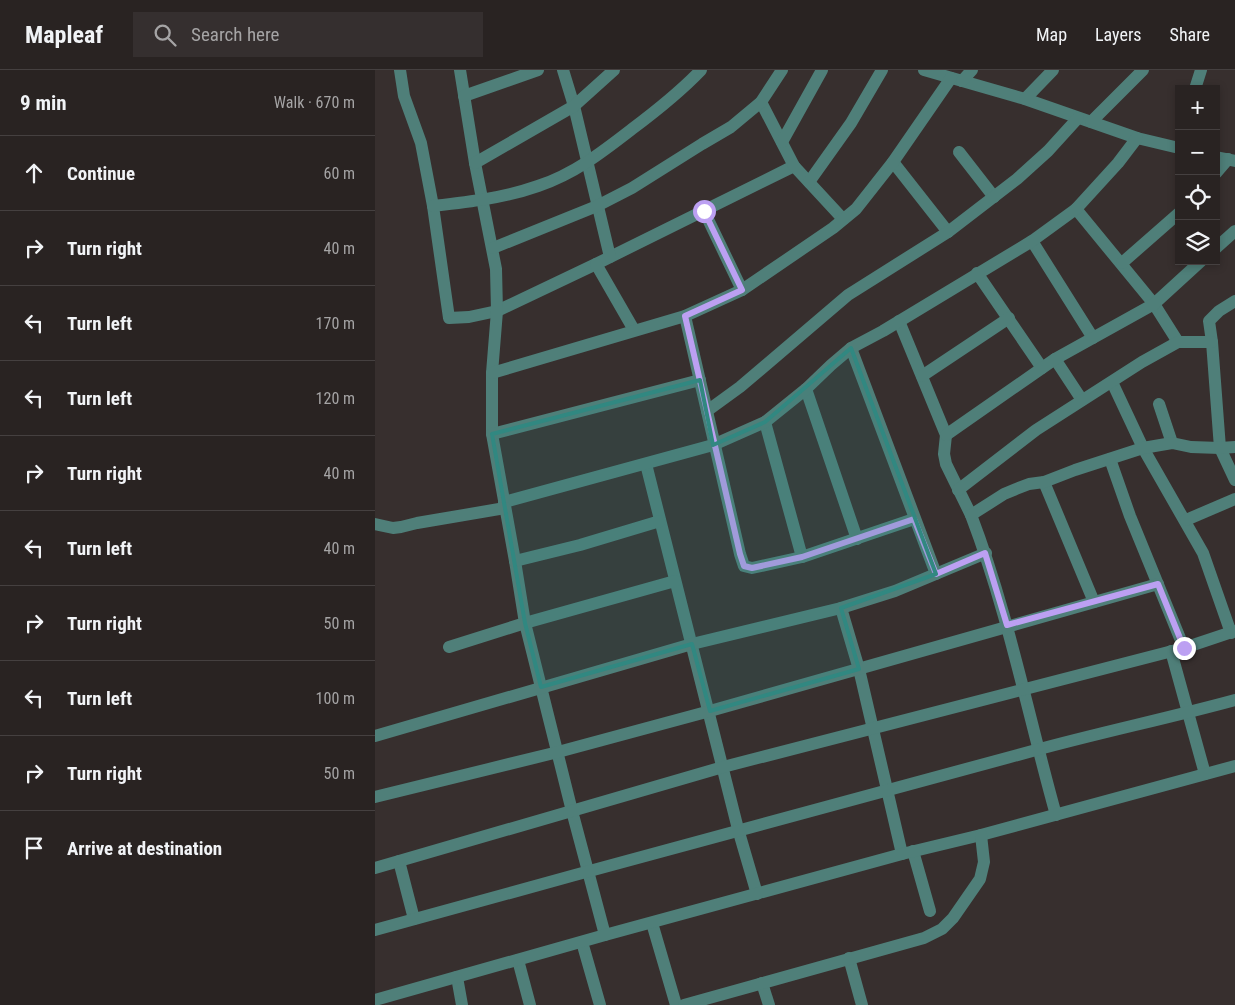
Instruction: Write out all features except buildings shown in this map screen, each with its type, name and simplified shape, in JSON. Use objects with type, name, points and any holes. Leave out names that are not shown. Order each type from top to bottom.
[{"type":"street","points":[[400,70],[404,96],[421,143],[433,206],[447,315],[453,319],[497,311],[794,166]]},
{"type":"street","points":[[460,70],[475,163],[496,270],[497,311],[492,373],[492,434],[525,623],[605,935]]},
{"type":"street","points":[[464,96],[538,70]]},
{"type":"street","points":[[563,70],[574,106],[610,257]]},
{"type":"street","points":[[475,163],[574,106],[614,70]]},
{"type":"street","points":[[433,206],[482,200],[539,186],[587,163],[658,109],[701,70]]},
{"type":"street","points":[[493,248],[597,206],[632,188],[731,126],[761,102],[781,70]]},
{"type":"street","points":[[782,142],[822,70]]},
{"type":"street","points":[[809,182],[851,123],[882,70]]},
{"type":"street","points":[[924,70],[1025,99],[1137,138],[1175,148]]},
{"type":"street","points":[[492,373],[685,316],[742,290],[833,228],[856,209],[957,80],[972,70]]},
{"type":"street","points":[[1025,99],[1053,70]]},
{"type":"street","points":[[1091,122],[1143,70]]},
{"type":"street","points":[[1187,70],[1198,80]]},
{"type":"street","points":[[761,102],[794,166],[843,219]]},
{"type":"street","points":[[707,411],[740,387],[848,295],[948,232],[1031,168],[1078,118]]},
{"type":"street","points":[[375,524],[393,528],[401,527],[504,505],[713,445],[765,422],[806,390],[851,348],[1032,240],[1076,209],[1118,163],[1137,138]]},
{"type":"street","points":[[959,152],[994,197]]},
{"type":"street","points":[[893,162],[948,232]]},
{"type":"street","points":[[1076,209],[1154,304],[1178,342]]},
{"type":"street","points":[[704,211],[742,290]]},
{"type":"street","points":[[1122,263],[1175,217]]},
{"type":"street","points":[[1220,244],[1235,230]]},
{"type":"street","points":[[1032,240],[1093,338]]},
{"type":"street","points":[[596,264],[634,330]]},
{"type":"street","points":[[946,435],[1055,359],[1154,304],[1197,265]]},
{"type":"street","points":[[977,273],[1042,368]]},
{"type":"street","points":[[1235,301],[1219,311],[1209,321],[1220,448],[1235,480]]},
{"type":"street","points":[[685,316],[713,445],[744,566],[752,568],[802,557],[914,519]]},
{"type":"street","points":[[922,376],[1009,318]]},
{"type":"street","points":[[899,321],[946,435],[944,454],[946,464],[971,515],[985,553],[1007,625],[1056,816]]},
{"type":"street","points":[[958,490],[1037,430],[1141,362],[1178,342],[1212,342]]},
{"type":"street","points":[[851,348],[936,574]]},
{"type":"street","points":[[1055,359],[1082,400]]},
{"type":"street","points":[[492,434],[700,380]]},
{"type":"street","points":[[375,868],[723,767],[1184,648],[1233,632],[1203,552],[1143,448],[1113,382]]},
{"type":"street","points":[[806,390],[857,539]]},
{"type":"street","points":[[1159,404],[1172,444]]},
{"type":"street","points":[[765,422],[802,557]]},
{"type":"street","points":[[971,515],[1004,494],[1029,484],[1044,482],[1143,448],[1172,444],[1191,447],[1235,447]]},
{"type":"street","points":[[1110,459],[1130,516],[1184,648]]},
{"type":"street","points":[[646,464],[757,894]]},
{"type":"street","points":[[1044,482],[1094,602]]},
{"type":"street","points":[[1186,520],[1235,499]]},
{"type":"street","points":[[515,561],[580,545],[660,521]]},
{"type":"street","points":[[375,736],[692,644],[841,608],[885,594],[985,553]]},
{"type":"street","points":[[449,647],[525,623],[675,581]]},
{"type":"street","points":[[375,797],[558,752],[710,711],[1007,625],[1158,584]]},
{"type":"street","points":[[841,608],[859,669],[888,792],[929,911]]},
{"type":"street","points":[[1171,651],[1205,774]]},
{"type":"street","points":[[375,930],[739,829],[888,792],[1038,750],[1235,700]]},
{"type":"street","points":[[375,1000],[908,852],[1056,816],[1235,766]]},
{"type":"street","points":[[684,1005],[924,938],[942,929],[953,918],[980,879],[984,862],[981,835]]},
{"type":"street","points":[[399,861],[414,919]]},
{"type":"street","points":[[652,923],[676,1005]]},
{"type":"street","points":[[582,942],[600,1005]]},
{"type":"street","points":[[849,958],[862,1005]]},
{"type":"street","points":[[519,960],[530,1005]]},
{"type":"street","points":[[457,977],[462,1005]]},
{"type":"street","points":[[762,983],[769,1005]]},
{"type":"highlighted area","points":[[851,348],[936,574],[841,608],[859,669],[710,711],[692,644],[541,687],[525,623],[492,434],[700,380],[713,445],[765,422]]},
{"type":"route","points":[[704,211],[742,290],[685,316],[713,445],[744,566],[752,568],[802,557],[914,519],[936,574],[985,553],[1007,625],[1158,584],[1184,648]]}]
